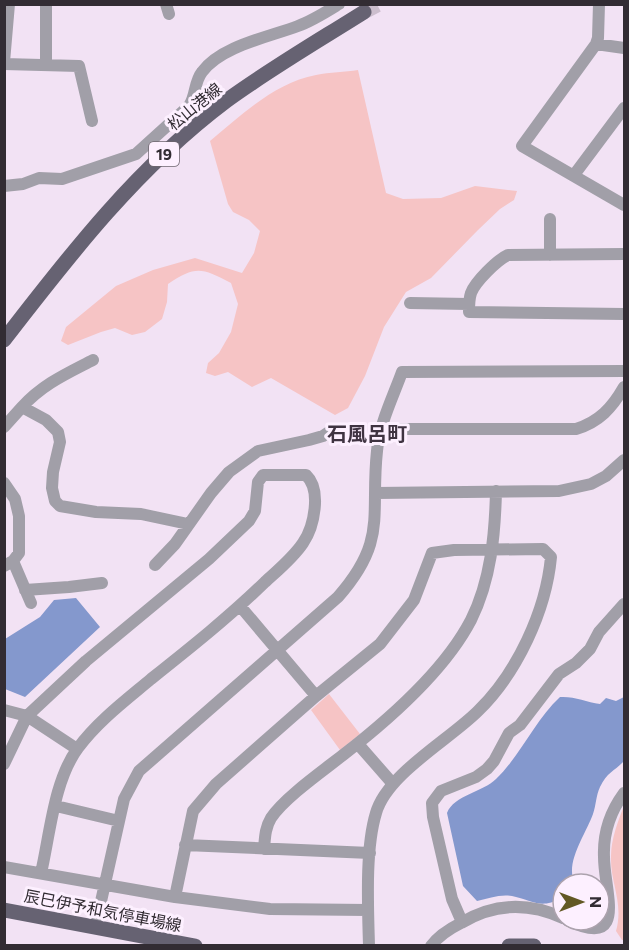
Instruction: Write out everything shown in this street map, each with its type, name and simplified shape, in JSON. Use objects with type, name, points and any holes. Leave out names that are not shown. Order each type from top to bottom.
[{"type":"main road","name":"松山港線","points":[[4,340],[98,222],[155,162],[227,101],[364,12]]},
{"type":"main road","name":"辰巳伊予和気停車場線","points":[[4,910],[195,945]]},
{"type":"main road","points":[[509,945],[534,945]]},
{"type":"street","points":[[9,4],[4,63],[79,66],[92,121]]},
{"type":"street","points":[[46,4],[46,65]]},
{"type":"street","points":[[4,186],[23,184],[39,178],[62,179],[136,154],[189,106],[193,100],[198,78],[214,60],[238,47],[300,26],[339,4]]},
{"type":"street","points":[[599,4],[596,44],[522,146],[624,205]]},
{"type":"street","points":[[596,44],[624,48]]},
{"type":"street","points":[[574,175],[624,108]]},
{"type":"street","points":[[550,219],[550,255]]},
{"type":"street","points":[[624,254],[508,255],[501,258],[474,286],[470,295],[469,312],[624,314]]},
{"type":"street","points":[[410,303],[470,304]]},
{"type":"street","points":[[4,427],[36,392],[93,360]]},
{"type":"street","points":[[95,928],[124,799],[132,782],[146,763],[338,597],[360,569],[373,536],[376,449],[402,372],[624,371]]},
{"type":"street","points":[[382,429],[576,429],[598,420],[616,402],[624,387]]},
{"type":"street","points":[[22,407],[46,420],[58,432],[60,442],[52,488],[55,501],[60,506],[96,512],[141,514],[188,524]]},
{"type":"street","points":[[155,565],[176,544],[188,524],[229,472],[258,451],[323,436],[332,429]]},
{"type":"street","points":[[376,493],[575,489],[606,476],[624,460]]},
{"type":"street","points":[[4,764],[27,716],[86,661],[209,559],[249,521],[255,511],[258,482],[262,475],[306,475],[314,487],[314,509],[308,534],[293,556],[240,606],[115,709],[77,749],[60,787],[41,873]]},
{"type":"street","points":[[4,483],[15,499],[19,516],[19,553],[9,563],[31,603]]},
{"type":"street","points":[[264,849],[266,831],[272,817],[317,775],[358,744],[437,669],[454,646],[471,619],[485,579],[495,530],[496,491]]},
{"type":"street","points":[[175,897],[193,812],[216,784],[316,696],[380,644],[414,600],[432,552],[543,549],[551,557],[549,581],[537,621],[504,679],[478,711],[393,784],[376,812],[370,853],[369,945]]},
{"type":"street","points":[[25,590],[87,589],[102,583]]},
{"type":"street","points":[[462,922],[452,899],[433,817],[432,803],[441,791],[476,777],[487,769],[494,761],[504,740],[520,725],[559,674],[576,663],[590,649],[599,632],[624,604]]},
{"type":"street","points":[[240,606],[316,696]]},
{"type":"street","points":[[4,710],[27,716],[77,749]]},
{"type":"street","points":[[358,744],[393,784]]},
{"type":"street","points":[[605,872],[604,838],[608,821],[615,805],[624,793]]},
{"type":"street","points":[[56,806],[119,821]]},
{"type":"street","points":[[185,845],[370,853]]},
{"type":"street","points":[[4,867],[175,897],[270,909],[368,910]]},
{"type":"street","points":[[431,945],[437,938],[462,922],[495,908],[511,906],[551,913]]},
{"type":"shaded area","points":[[358,70],[386,193],[403,199],[441,198],[475,186],[517,191],[514,200],[500,209],[431,278],[406,292],[384,327],[365,376],[348,408],[335,415],[271,378],[252,387],[228,372],[215,376],[206,373],[208,363],[219,353],[231,332],[238,304],[231,283],[206,272],[193,271],[168,284],[167,302],[162,319],[145,332],[132,335],[115,328],[68,345],[61,341],[66,327],[116,286],[153,270],[195,258],[242,273],[254,253],[260,231],[249,220],[233,212],[228,204],[210,141],[259,101],[286,85],[316,75]]},
{"type":"shaded area","points":[[329,694],[360,734],[340,750],[311,710]]},
{"type":"shaded area","points":[[624,806],[624,940],[622,940],[616,931],[618,902],[612,875],[611,850]]},
{"type":"water","points":[[76,598],[100,627],[25,697],[5,689],[5,639],[40,617],[54,600]]},
{"type":"water","points":[[560,697],[600,704],[606,698],[616,701],[624,697],[624,761],[605,778],[599,790],[593,814],[574,858],[572,872],[551,872],[551,902],[540,903],[506,896],[477,901],[463,886],[447,813],[456,802],[484,787],[505,770]]},
{"type":"tunnel","points":[[364,12],[379,4]]},
{"type":"district","name":"石風呂町","points":[[367,433]]}]
